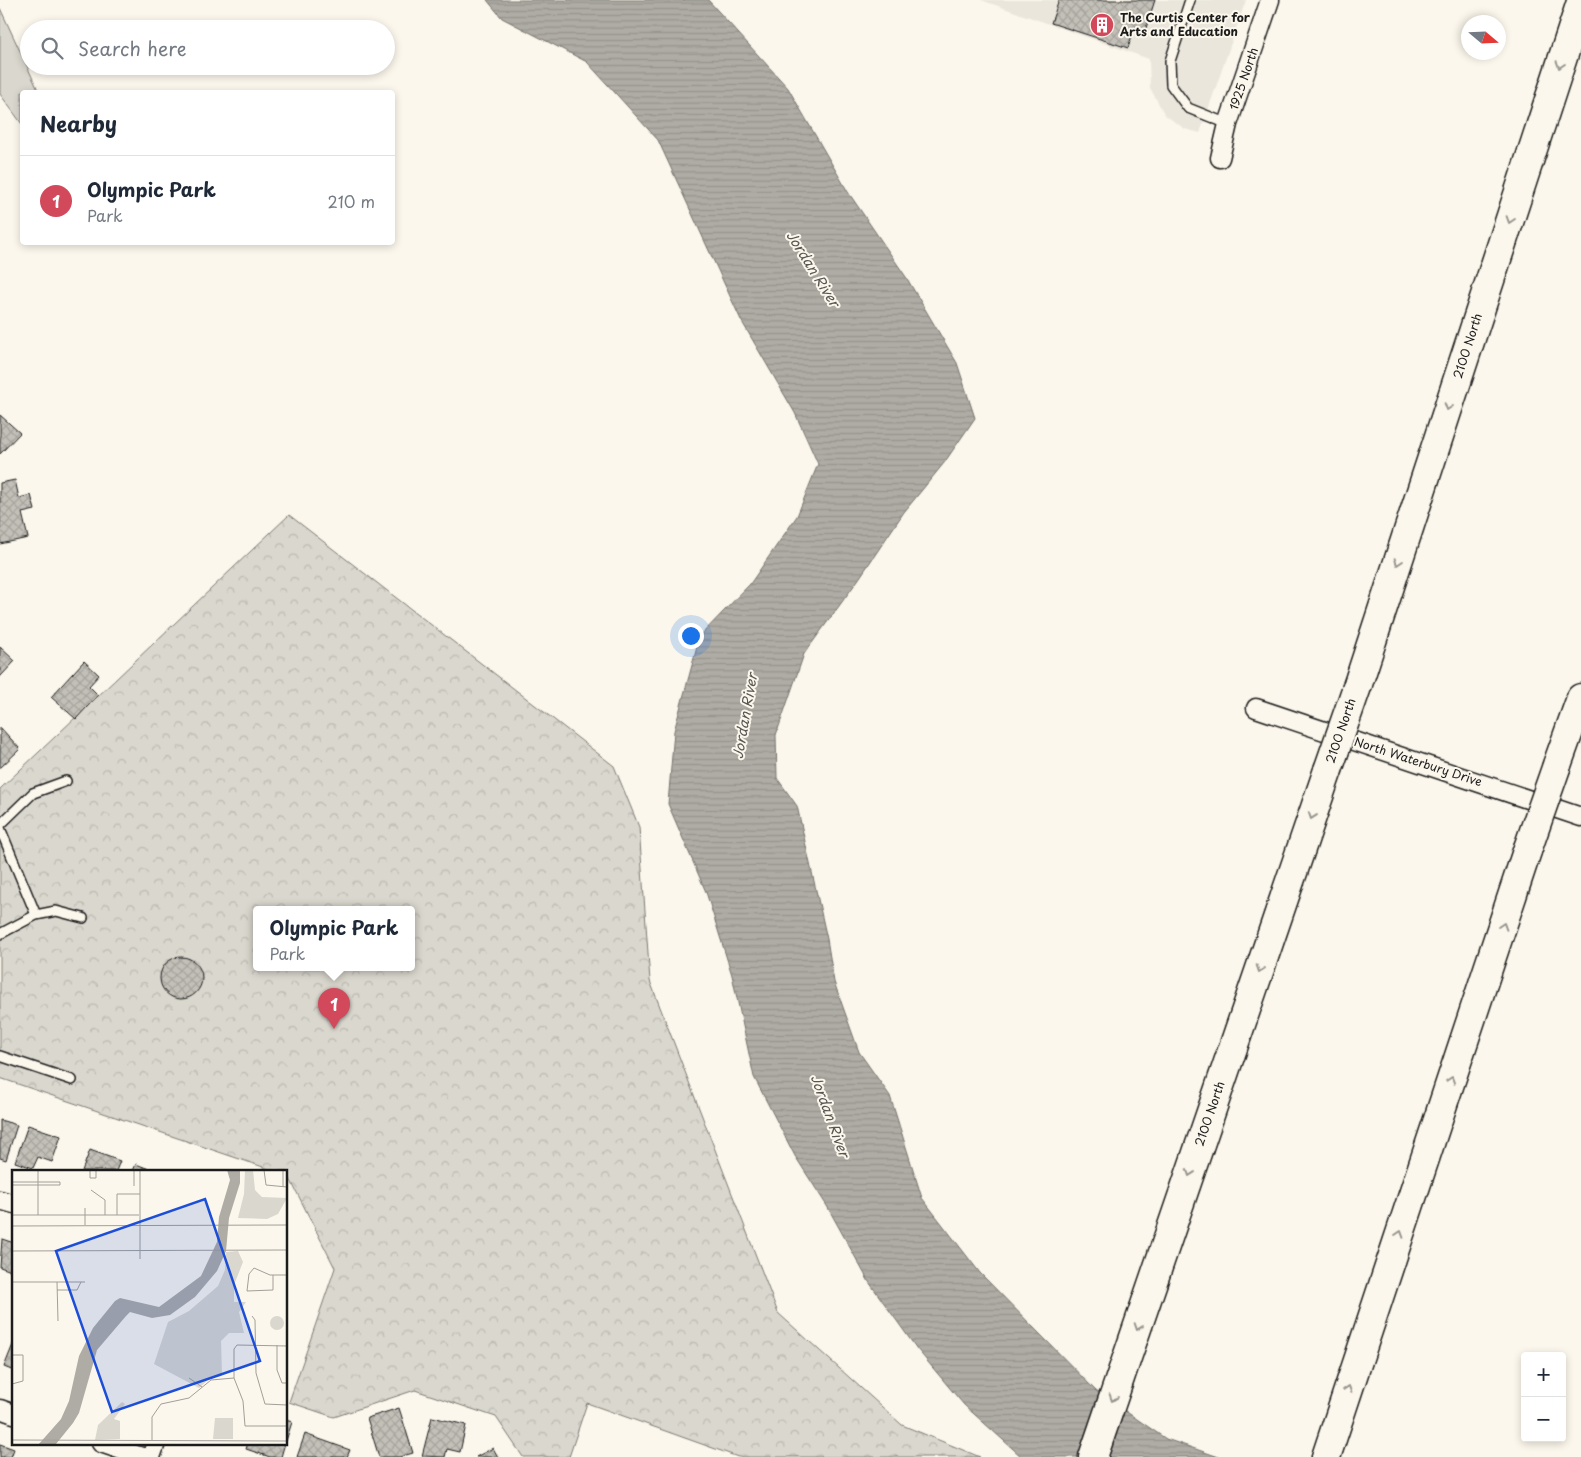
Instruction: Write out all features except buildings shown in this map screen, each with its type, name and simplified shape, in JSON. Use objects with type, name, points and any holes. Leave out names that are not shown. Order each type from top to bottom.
[{"type":"highway","name":"2100 North","points":[[1093,1457],[1358,684],[1581,2]]},
{"type":"highway","points":[[1329,1446],[1528,848],[1581,698]]},
{"type":"street","name":"1925 North","points":[[1220,158],[1228,124],[1270,0]]},
{"type":"street","name":"North Waterbury Drive","points":[[1256,708],[1581,816]]},
{"type":"street","points":[[0,1409],[12,1413]]},
{"type":"street","points":[[104,1444],[142,1457]]},
{"type":"street","points":[[151,1457],[156,1444]]},
{"type":"lane","points":[[1190,0],[1170,61],[1170,85],[1188,108],[1228,124]]},
{"type":"lane","points":[[36,915],[0,826],[33,793],[66,780]]},
{"type":"lane","points":[[0,934],[36,915],[56,911],[83,918]]},
{"type":"lane","points":[[0,1056],[72,1080]]},
{"type":"shaded area","points":[[981,0],[1246,0],[1200,133],[1185,129],[1165,115],[1150,88],[1149,59]]},
{"type":"green space","points":[[0,8],[20,51],[20,75],[31,75],[38,90],[20,90],[20,121],[0,94]]},
{"type":"green space","points":[[289,515],[614,766],[639,827],[650,981],[778,1313],[902,1425],[980,1457],[738,1457],[587,1403],[569,1457],[523,1457],[496,1417],[415,1390],[334,1417],[289,1402],[335,1268],[288,1175],[288,1170],[272,1170],[0,1078],[0,789]]},
{"type":"water","name":"Jordan River","points":[[487,0],[708,0],[788,88],[848,192],[906,277],[957,363],[975,418],[944,463],[904,512],[858,580],[804,654],[776,735],[777,778],[797,806],[827,939],[834,982],[859,1052],[890,1096],[922,1198],[980,1273],[1096,1391],[1166,1439],[1219,1457],[1022,1457],[964,1405],[917,1349],[869,1282],[827,1206],[795,1156],[754,1077],[732,975],[706,892],[668,804],[674,731],[700,636],[750,584],[797,516],[818,464],[795,413],[741,320],[658,140],[587,62],[502,18]]},
{"type":"place","name":"The Curtis Center for Arts and Education","points":[[1102,25]]},
{"type":"place","name":"Olympic Park","points":[[334,1029]]}]
